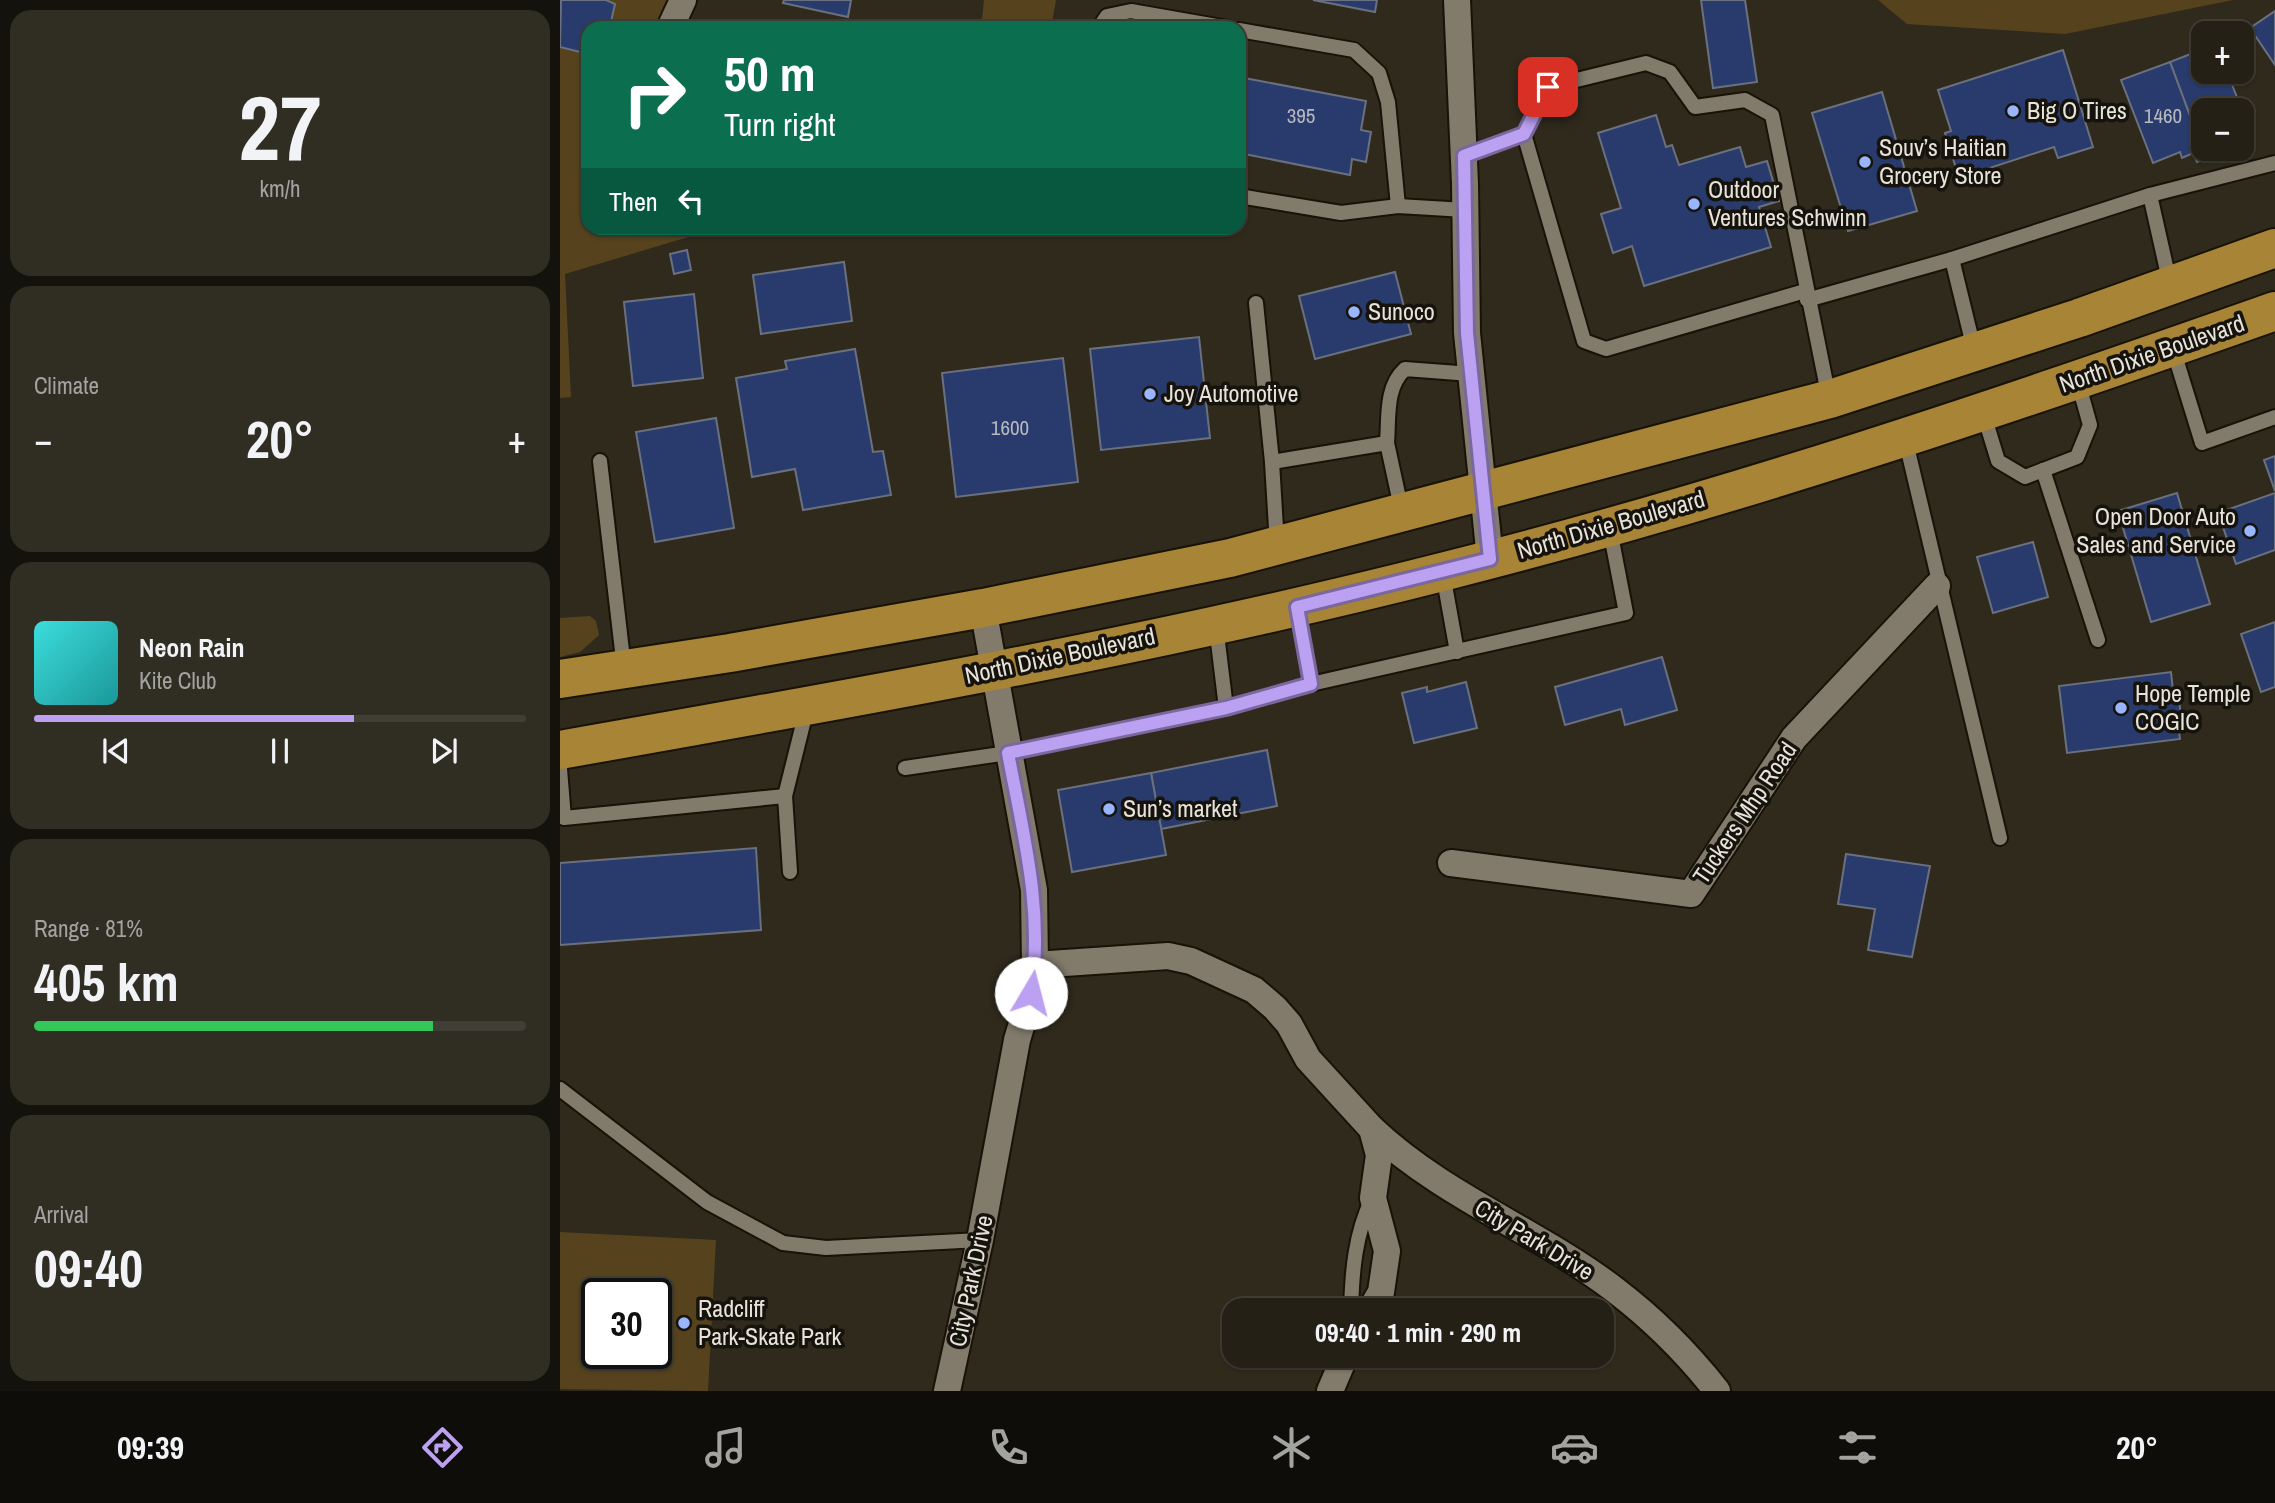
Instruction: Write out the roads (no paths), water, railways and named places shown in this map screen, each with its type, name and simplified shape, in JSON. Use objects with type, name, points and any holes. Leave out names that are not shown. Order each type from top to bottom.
[{"type":"highway","points":[[560,679],[983,608],[1277,546],[1481,494],[1830,399],[2170,286],[2275,248]]},
{"type":"highway","name":"North Dixie Boulevard","points":[[560,750],[994,670],[1297,607],[1443,572],[1905,438],[2275,311]]},
{"type":"street","points":[[673,21],[683,0]]},
{"type":"street","points":[[1457,0],[1464,156],[1467,333],[1481,494],[1490,559]]},
{"type":"street","name":"Tuckers Mhp Road","points":[[1451,863],[1691,894],[1794,738],[1937,586]]},
{"type":"street","name":"City Park Drive","points":[[947,1391],[980,1240],[1017,1040],[1031,993],[1035,965],[1034,890],[983,608]]},
{"type":"street","name":"City Park Drive","points":[[1035,965],[1168,956],[1191,961],[1254,990],[1289,1024],[1308,1059],[1372,1129],[1398,1153],[1441,1184],[1615,1290],[1677,1346],[1717,1391]]},
{"type":"street","points":[[1372,1129],[1379,1155],[1373,1198],[1387,1251],[1378,1298]]},
{"type":"street","points":[[1330,1391],[1340,1368]]},
{"type":"lane","points":[[1103,21],[1107,16],[1131,11],[1188,21]]},
{"type":"lane","points":[[1246,31],[1354,50],[1379,73],[1388,102],[1398,206]]},
{"type":"lane","points":[[1464,156],[1524,134],[1548,87],[1646,63],[1670,72],[1695,107],[1745,100],[1772,115],[1806,295],[1830,399]]},
{"type":"lane","points":[[1524,134],[1584,341],[1606,349],[1952,259],[2150,195],[2275,163]]},
{"type":"lane","points":[[2150,195],[2170,286]]},
{"type":"lane","points":[[1246,198],[1341,213],[1398,206],[1465,210]]},
{"type":"lane","points":[[1952,259],[1975,352]]},
{"type":"lane","points":[[1256,303],[1272,462],[1277,546]]},
{"type":"lane","points":[[2172,347],[2202,443],[2275,416]]},
{"type":"lane","points":[[1402,514],[1387,443],[1391,389],[1396,377],[1405,369],[1471,374]]},
{"type":"lane","points":[[1982,412],[1998,461],[2025,477],[2077,457],[2090,425],[2077,380]]},
{"type":"lane","points":[[1905,438],[1937,586],[2000,838]]},
{"type":"lane","points":[[1272,462],[1387,443]]},
{"type":"lane","points":[[600,461],[624,669]]},
{"type":"lane","points":[[2043,470],[2098,640]]},
{"type":"lane","points":[[905,768],[1008,753],[1226,708],[1311,684],[1626,613],[1609,525]]},
{"type":"lane","points":[[1443,572],[1457,652]]},
{"type":"lane","points":[[1297,607],[1311,684]]},
{"type":"lane","points":[[1216,623],[1226,708]]},
{"type":"lane","points":[[790,872],[785,796],[807,706]]},
{"type":"lane","points":[[560,769],[562,818],[785,796]]},
{"type":"lane","points":[[560,1089],[707,1202],[783,1243],[826,1248],[980,1240]]},
{"type":"lane","points":[[1351,1298],[1361,1222],[1373,1198]]},
{"type":"place","name":"Big O Tires","points":[[2013,111]]},
{"type":"place","name":"Souv’s Haitian Grocery Store","points":[[1865,162]]},
{"type":"place","name":"Outdoor Ventures Schwinn","points":[[1694,204]]},
{"type":"place","name":"Sunoco","points":[[1354,312]]},
{"type":"place","name":"Joy Automotive","points":[[1150,394]]},
{"type":"place","name":"Open Door Auto Sales and Service","points":[[2250,531]]},
{"type":"place","name":"Hope Temple COGIC","points":[[2121,708]]},
{"type":"place","name":"Sun’s market","points":[[1109,809]]},
{"type":"place","name":"Radcliff Park-Skate Park","points":[[684,1323]]}]
